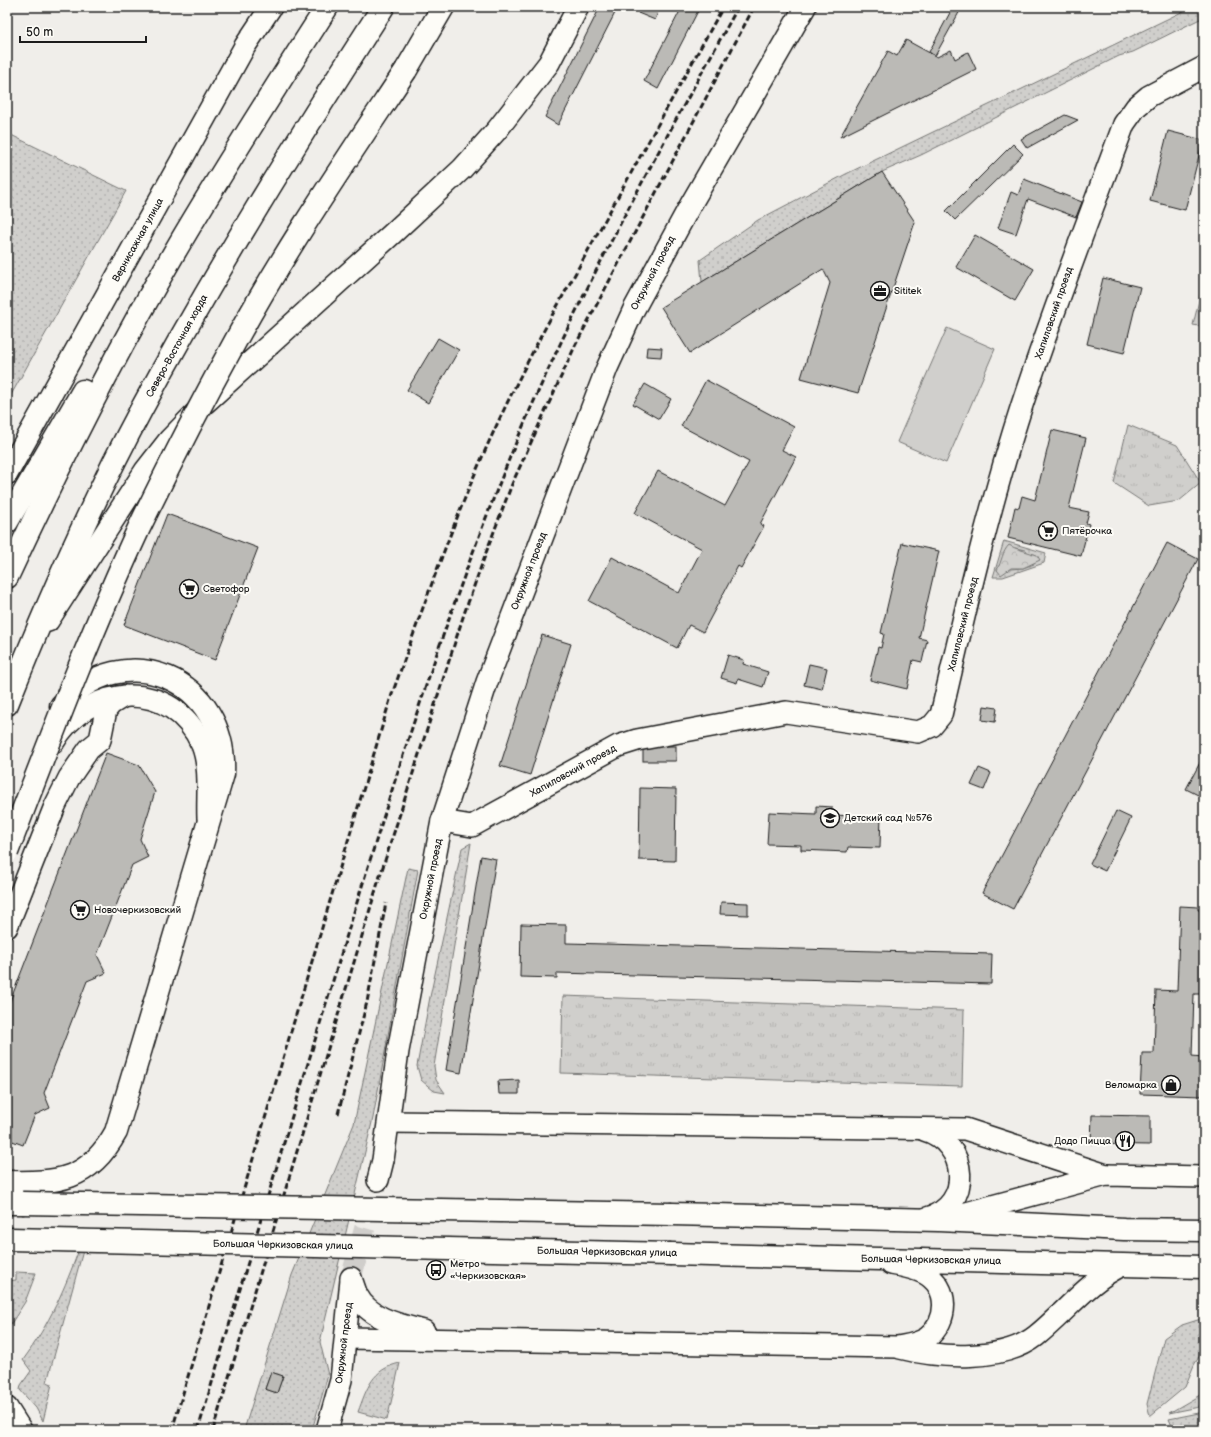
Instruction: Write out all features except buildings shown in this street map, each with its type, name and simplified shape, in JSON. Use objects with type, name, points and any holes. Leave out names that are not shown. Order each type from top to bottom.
[{"type":"main road","points":[[7,577],[97,392],[174,253],[255,120],[327,7]]},
{"type":"main road","name":"Северо-Восточная хорда","points":[[7,704],[81,529],[140,411],[216,274],[297,142],[383,7]]},
{"type":"main road","points":[[7,852],[65,701],[109,596],[139,529],[187,431],[272,277],[406,70],[443,7]]},
{"type":"main road","points":[[7,522],[182,219],[255,120]]},
{"type":"main road","points":[[7,847],[53,719],[72,694],[85,684],[99,677],[130,671],[161,675],[176,681],[200,701],[210,713],[222,742],[224,758],[223,774],[116,1132],[102,1154],[84,1169],[58,1180],[41,1183],[7,1182]]},
{"type":"main road","points":[[15,1203],[672,1214],[929,1220],[1124,1229],[1204,1230]]},
{"type":"main road","name":"Большая Черкизовская улица","points":[[8,1239],[1204,1266]]},
{"type":"street","name":"Вернисажная улица","points":[[7,474],[245,46],[271,7]]},
{"type":"street","points":[[406,70],[454,7]]},
{"type":"street","points":[[31,647],[145,471],[170,439],[205,403],[462,169],[497,130],[549,63],[578,7]]},
{"type":"street","name":"Окружной проезд","points":[[378,1180],[384,1160],[398,1052],[442,821],[487,682],[607,368],[634,309],[658,261],[805,7]]},
{"type":"street","name":"Хапиловский проезд","points":[[442,821],[472,826],[618,746],[637,740],[786,712],[918,732],[932,726],[940,715],[972,583],[1006,456],[1022,404],[1068,274],[1124,124],[1136,107],[1149,96],[1204,67]]},
{"type":"street","points":[[32,780],[63,727],[73,716],[96,702],[124,696],[152,700],[165,705],[187,722],[202,746],[208,773],[208,828]]},
{"type":"street","points":[[7,927],[69,778],[89,749],[100,740],[106,710],[111,704],[124,696]]},
{"type":"street","points":[[389,1122],[966,1129],[1106,1175]]},
{"type":"street","points":[[920,1129],[934,1133],[947,1142],[956,1154],[960,1168],[960,1183],[954,1197],[945,1209],[932,1216],[929,1220]]},
{"type":"street","points":[[929,1220],[1106,1175],[1204,1177]]},
{"type":"street","points":[[346,1338],[898,1347],[916,1344],[927,1338],[940,1322],[943,1312],[944,1303],[941,1290],[924,1273],[867,1259]]},
{"type":"street","points":[[898,1347],[923,1354],[969,1355],[994,1353],[1012,1349],[1036,1336],[1103,1276],[1123,1265]]},
{"type":"street","name":"Окружной проезд","points":[[327,1430],[340,1380],[346,1338],[351,1278],[358,1296],[367,1307],[382,1318],[426,1332],[494,1340]]},
{"type":"street","points":[[7,1408],[21,1430]]},
{"type":"green space","points":[[1192,7],[1204,7],[1204,17],[1133,52],[1119,56],[921,155],[882,172],[702,282],[700,260],[758,220],[846,174]]},
{"type":"green space","points":[[7,133],[126,191],[7,402]]},
{"type":"green space","points":[[1204,280],[1204,327],[1193,325]]},
{"type":"green space","points":[[947,328],[995,349],[946,463],[897,442]]},
{"type":"green space","points":[[1128,425],[1177,445],[1201,483],[1179,501],[1149,506],[1114,483]]},
{"type":"green space","points":[[1004,541],[1046,553],[1044,563],[1003,577],[993,577]],"holes":[[[1015,548],[1026,550],[1034,564],[1023,568],[997,570],[1002,561]]]},
{"type":"green space","points":[[1009,545],[1037,555],[1040,560],[1023,568],[1011,568],[1001,575],[997,570]]},
{"type":"green space","points":[[471,843],[434,1066],[436,1080],[445,1093],[434,1091],[421,1080],[417,1066],[430,997],[462,848]]},
{"type":"green space","points":[[408,868],[418,870],[373,1118],[320,1342],[328,1375],[312,1430],[244,1430],[292,1275],[354,1124]],"holes":[[[271,1372],[283,1376],[277,1393],[265,1389]]]},
{"type":"green space","points":[[563,996],[964,1010],[962,1086],[561,1073]]},
{"type":"green space","points":[[80,1247],[84,1247],[47,1382],[52,1384],[43,1421],[36,1408],[20,1390],[21,1385],[31,1371],[23,1360],[41,1333],[56,1306]]},
{"type":"green space","points":[[16,1272],[36,1273],[25,1302],[7,1330],[7,1281],[16,1280]]},
{"type":"green space","points":[[1204,1318],[1204,1349],[1194,1365],[1185,1387],[1150,1416],[1147,1404],[1164,1338],[1182,1325]]},
{"type":"green space","points":[[400,1363],[387,1420],[358,1412],[364,1395],[377,1375],[383,1370]]},
{"type":"green space","points":[[1204,1394],[1204,1406],[1169,1413],[1200,1395]]},
{"type":"green space","points":[[1204,1412],[1204,1427],[1172,1426],[1169,1419]]},
{"type":"tunnel","points":[[351,1278],[378,1180]]},
{"type":"railway","points":[[172,1430],[390,700],[447,544],[486,449],[527,363],[723,7]]},
{"type":"railway","points":[[198,1430],[373,852],[432,668],[475,547],[523,425],[580,303],[673,124],[738,7]]},
{"type":"railway","points":[[213,1430],[380,876],[464,614],[512,484],[576,344],[754,7]]},
{"type":"railway","points":[[338,1114],[367,1002],[386,903]]},
{"type":"place","name":"Sititek","points":[[880,291]]},
{"type":"place","name":"Пятёрочка","points":[[1048,531]]},
{"type":"place","name":"Светофор","points":[[189,589]]},
{"type":"place","name":"Детский сад №576","points":[[830,818]]},
{"type":"place","name":"Новочеркизовский","points":[[80,910]]},
{"type":"place","name":"Веломарка","points":[[1171,1085]]},
{"type":"place","name":"Додо Пицца","points":[[1125,1141]]},
{"type":"place","name":"Метро «Черкизовская»","points":[[436,1270]]}]
